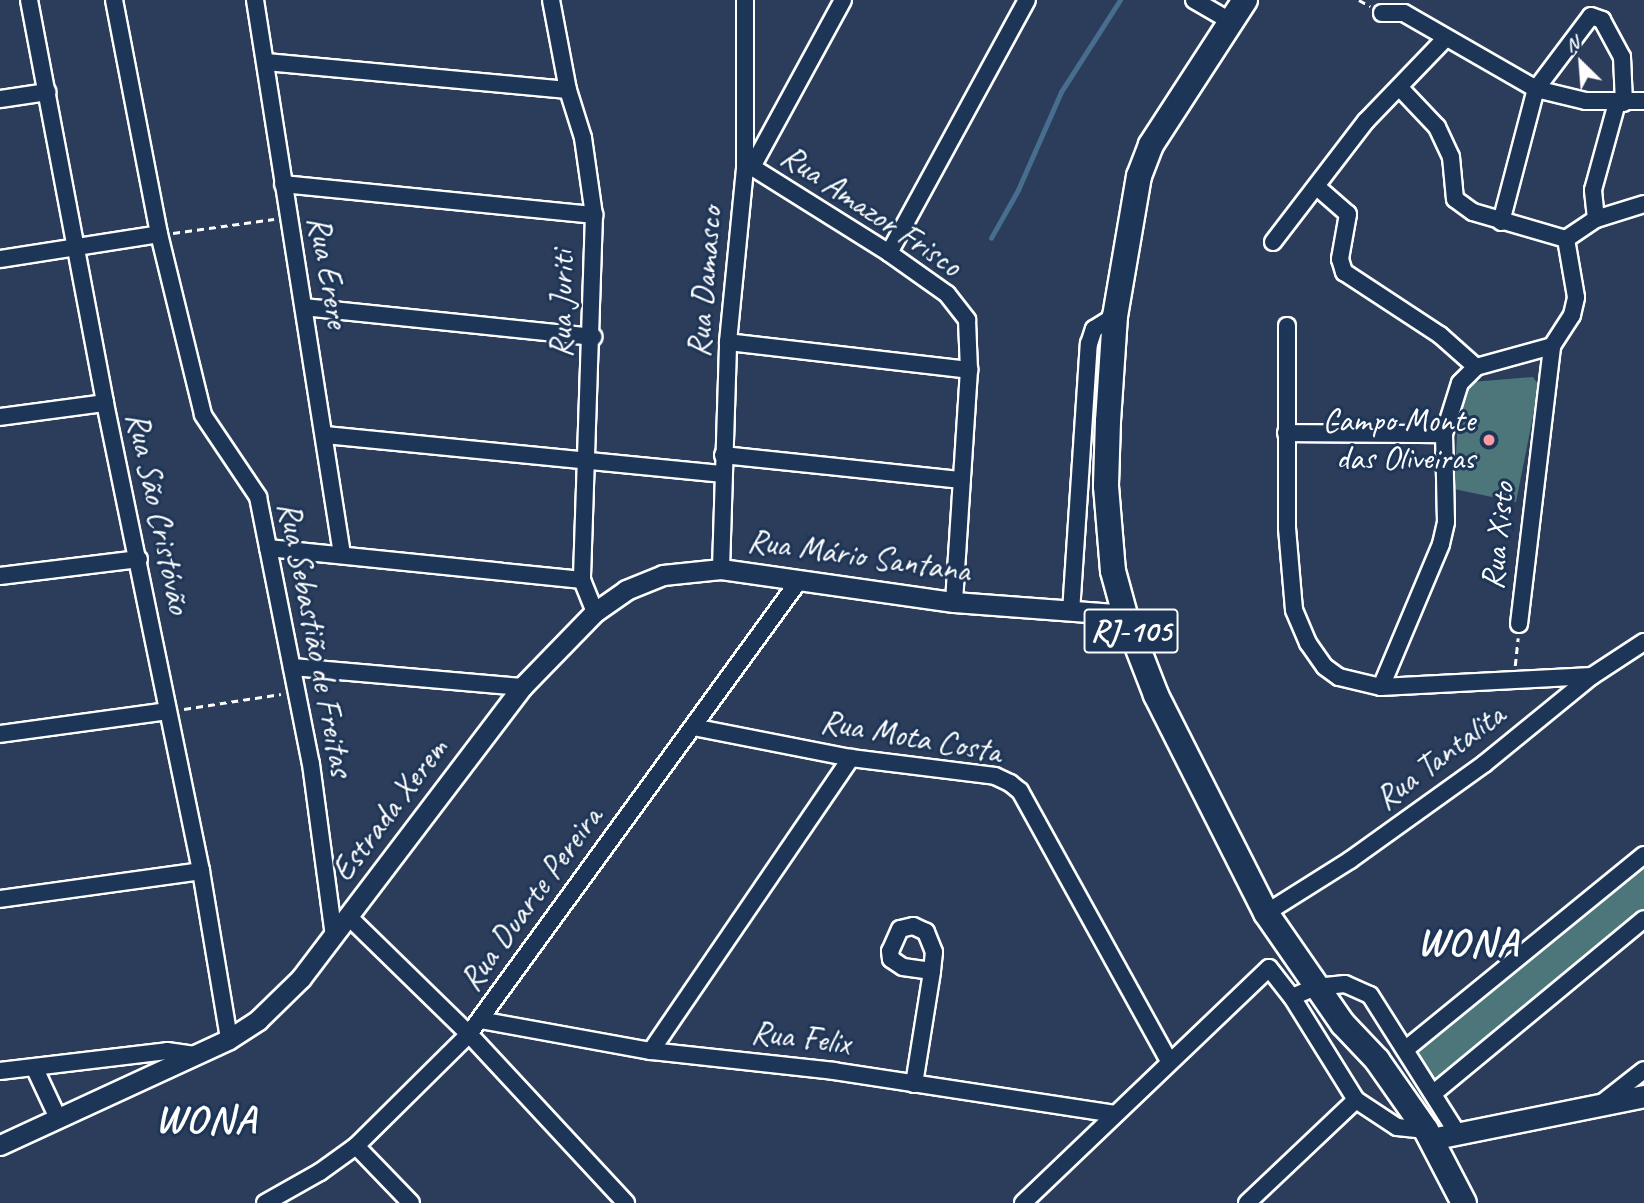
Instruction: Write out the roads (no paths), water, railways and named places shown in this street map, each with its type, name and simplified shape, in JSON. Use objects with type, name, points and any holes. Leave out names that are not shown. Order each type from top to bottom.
[{"type":"main road","name":"RJ-105","points":[[1245,0],[1151,145],[1139,176],[1115,316],[1106,486],[1113,571],[1125,615],[1156,695],[1266,913],[1309,977],[1429,1135],[1462,1202]]},
{"type":"main road","points":[[1429,1135],[1458,1134],[1644,1096]]},
{"type":"street","name":"Rua São Cristóvão","points":[[29,0],[105,403],[201,871],[229,1039]]},
{"type":"street","name":"Rua Sebastião de Freitas","points":[[114,0],[159,234],[203,415],[258,497],[298,690],[334,936]]},
{"type":"street","name":"Rua Erere","points":[[255,0],[342,555]]},
{"type":"street","name":"Rua Juriti","points":[[551,0],[568,90],[583,138],[594,215],[593,337],[585,463],[582,580],[595,612]]},
{"type":"street","name":"Rua Damasco","points":[[721,569],[721,474],[728,342],[749,169],[745,0]]},
{"type":"street","points":[[749,169],[843,0]]},
{"type":"street","points":[[889,253],[1027,0]]},
{"type":"street","points":[[1194,0],[1230,21]]},
{"type":"street","points":[[1586,0],[1622,57],[1620,103],[1593,190],[1596,219]]},
{"type":"street","points":[[1382,13],[1404,13],[1536,89],[1586,101],[1644,101]]},
{"type":"street","points":[[1501,222],[1536,89],[1587,18],[1598,17]]},
{"type":"street","points":[[1273,242],[1366,121],[1446,38]]},
{"type":"street","points":[[266,62],[568,90]]},
{"type":"street","points":[[1400,88],[1437,127],[1451,157],[1455,199],[1473,212],[1566,239],[1596,219],[1644,204]]},
{"type":"street","points":[[0,99],[47,93]]},
{"type":"street","name":"Rua Amazor Frisco","points":[[749,169],[889,253],[962,310],[970,332],[969,370],[954,602]]},
{"type":"street","points":[[283,184],[594,215]]},
{"type":"street","points":[[1317,187],[1348,214],[1340,260],[1344,272],[1440,335],[1476,367]]},
{"type":"street","points":[[0,259],[159,234]]},
{"type":"street","name":"Rua Xisto","points":[[1519,624],[1552,346],[1572,315],[1576,297],[1566,239]]},
{"type":"street","points":[[304,307],[593,337]]},
{"type":"street","points":[[1071,612],[1089,344],[1094,329],[1115,316]]},
{"type":"street","points":[[1287,326],[1287,528],[1294,610],[1308,643],[1325,667],[1339,677],[1381,687],[1592,676]]},
{"type":"street","points":[[728,342],[969,370]]},
{"type":"street","points":[[1381,687],[1441,544],[1446,522],[1444,433],[1460,383],[1476,367],[1552,346]]},
{"type":"street","points":[[0,417],[105,403]]},
{"type":"street","points":[[1286,433],[1444,433]]},
{"type":"street","points":[[325,435],[585,463],[721,474]]},
{"type":"street","points":[[723,455],[962,480]]},
{"type":"street","points":[[268,548],[582,580]]},
{"type":"street","points":[[0,576],[139,559]]},
{"type":"street","name":"Rua Mário Santana","points":[[595,612],[645,581],[682,572],[721,569],[954,602],[1125,615]]},
{"type":"street","name":"Rua Duarte Pereira","points":[[265,1203],[320,1172],[356,1146],[469,1034],[798,582]]},
{"type":"street","name":"Estrada Xerem","points":[[0,1145],[57,1116],[229,1039],[280,1000],[349,917],[522,687],[595,612]]},
{"type":"street","name":"Rua Tantalita","points":[[1266,913],[1350,860],[1484,764],[1592,676],[1644,642]]},
{"type":"street","points":[[292,667],[522,687]]},
{"type":"street","points":[[0,734],[167,711]]},
{"type":"street","name":"Rua Mota Costa","points":[[693,727],[851,758],[995,776],[1020,791],[1169,1060]]},
{"type":"street","points":[[651,1051],[851,758]]},
{"type":"street","points":[[1406,1049],[1644,855]]},
{"type":"street","points":[[0,899],[201,871]]},
{"type":"street","points":[[349,917],[469,1034],[626,1203]]},
{"type":"street","points":[[1435,1092],[1644,919]]},
{"type":"street","points":[[1023,1203],[1169,1060],[1269,968],[1292,998],[1356,1100],[1396,1127],[1429,1135]]},
{"type":"street","points":[[914,1084],[932,971]]},
{"type":"street","points":[[1281,983],[1309,977],[1357,986],[1380,1005],[1458,1134]]},
{"type":"street","points":[[1292,998],[1309,977]]},
{"type":"street","name":"Rua Felix","points":[[481,1020],[651,1051],[914,1084],[1114,1114]]},
{"type":"street","points":[[0,1071],[35,1069],[167,1051],[195,1055]]},
{"type":"street","points":[[35,1069],[57,1116]]},
{"type":"street","points":[[1600,1105],[1644,1070]]},
{"type":"street","points":[[1247,1203],[1356,1100]]},
{"type":"street","points":[[356,1146],[411,1203]]},
{"type":"waterway","points":[[991,238],[1018,190],[1061,92],[1120,0]]},
{"type":"place","name":"Campo Monte das Oliveiras","points":[[1489,440]]},
{"type":"district","name":"WONA","points":[[1468,942]]},
{"type":"district","name":"WONA","points":[[206,1119]]}]
